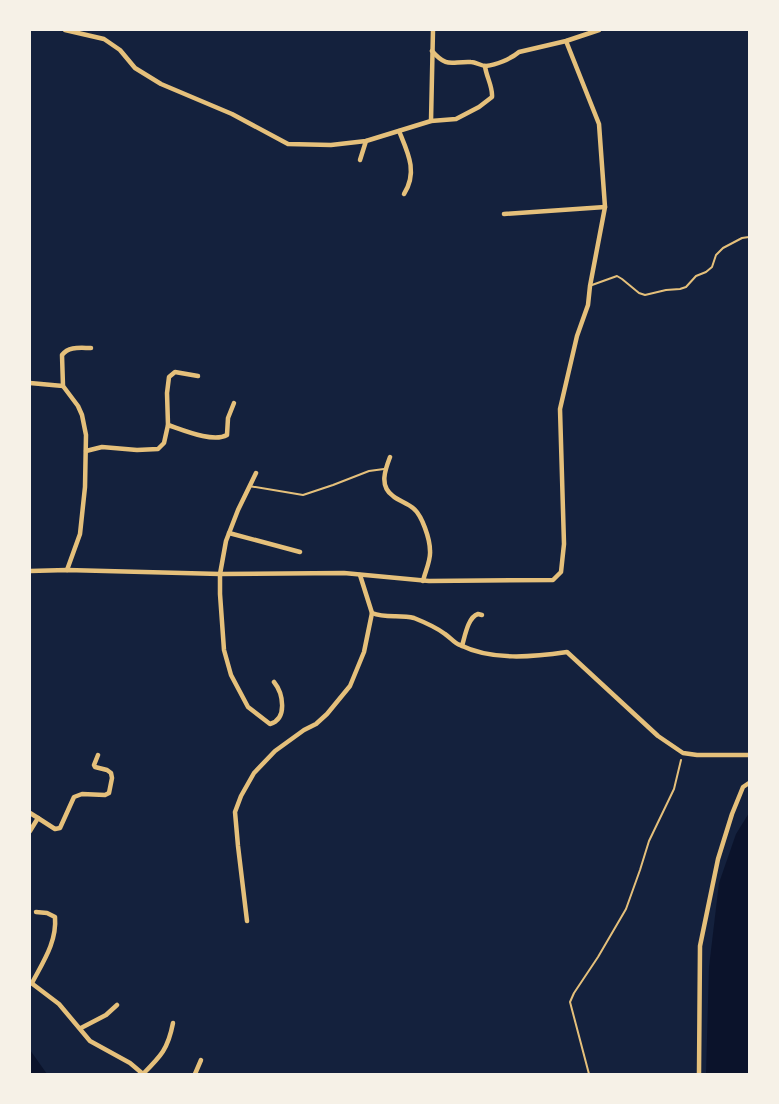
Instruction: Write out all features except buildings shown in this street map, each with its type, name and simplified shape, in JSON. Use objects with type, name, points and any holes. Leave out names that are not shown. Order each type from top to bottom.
[{"type":"street","points":[[65,30],[104,39],[120,50],[135,68],[161,84],[232,114],[288,144],[331,145],[366,141],[431,121],[456,119],[479,107],[492,97],[485,66]]},
{"type":"street","points":[[431,121],[433,30]]},
{"type":"street","points":[[432,51],[438,58],[452,64],[470,62],[485,66],[513,57],[519,52],[599,30]]},
{"type":"street","points":[[30,571],[67,570],[220,574],[344,573],[423,581],[552,580],[561,572],[564,544],[560,409],[577,336],[588,305],[605,207],[599,124],[566,40]]},
{"type":"street","points":[[399,131],[412,170],[410,185],[404,194]]},
{"type":"street","points":[[360,160],[366,141]]},
{"type":"street","points":[[504,214],[605,207]]},
{"type":"street","points":[[67,570],[80,534],[85,487],[86,435],[78,406],[63,386],[62,355],[66,350],[91,348]]},
{"type":"street","points":[[86,451],[102,447],[137,450],[158,449],[164,443],[168,425],[167,393],[169,377],[175,372],[198,376]]},
{"type":"street","points":[[30,383],[63,386]]},
{"type":"street","points":[[168,425],[206,437],[222,438],[227,435],[228,418],[234,403]]},
{"type":"street","points":[[390,457],[384,472],[385,486],[391,496],[413,507],[420,516],[430,552],[423,581]]},
{"type":"street","points":[[256,473],[229,533],[220,574],[224,650],[231,674],[248,708],[270,724],[278,719],[282,710],[278,687],[274,682]]},
{"type":"street","points":[[229,533],[300,552]]},
{"type":"street","points":[[247,921],[235,812],[241,796],[254,773],[275,751],[304,730],[316,724],[327,714],[350,686],[364,652],[372,613],[360,575]]},
{"type":"street","points":[[372,613],[381,617],[411,617],[444,632],[462,646],[490,655],[567,652],[658,736],[683,753],[697,755],[749,755]]},
{"type":"street","points":[[462,646],[474,615],[482,615]]},
{"type":"street","points":[[30,813],[55,829],[60,828],[74,797],[82,794],[109,793],[111,773],[107,770],[94,768],[98,755]]},
{"type":"street","points":[[699,1074],[700,946],[718,859],[735,805],[743,788],[749,783]]},
{"type":"street","points":[[30,831],[38,818]]},
{"type":"street","points":[[36,912],[48,913],[55,917],[56,928],[48,952],[31,982],[60,1004],[90,1041],[130,1063],[143,1074],[161,1057],[170,1038],[173,1023]]},
{"type":"street","points":[[80,1028],[106,1015],[117,1005]]},
{"type":"street","points":[[195,1074],[201,1060]]},
{"type":"lane","points":[[590,286],[616,276],[639,293],[645,295],[680,289],[686,287],[696,276],[712,267],[716,254],[723,248],[742,238],[749,237]]},
{"type":"lane","points":[[249,486],[303,495],[333,486],[369,471],[385,469]]},
{"type":"path","points":[[589,1074],[570,1002],[626,909],[649,841],[674,788],[683,753]]},
{"type":"water","points":[[749,813],[749,1074],[706,1074],[709,967],[719,883],[736,834]]},
{"type":"water","points":[[30,1050],[47,1074],[30,1074]]}]
